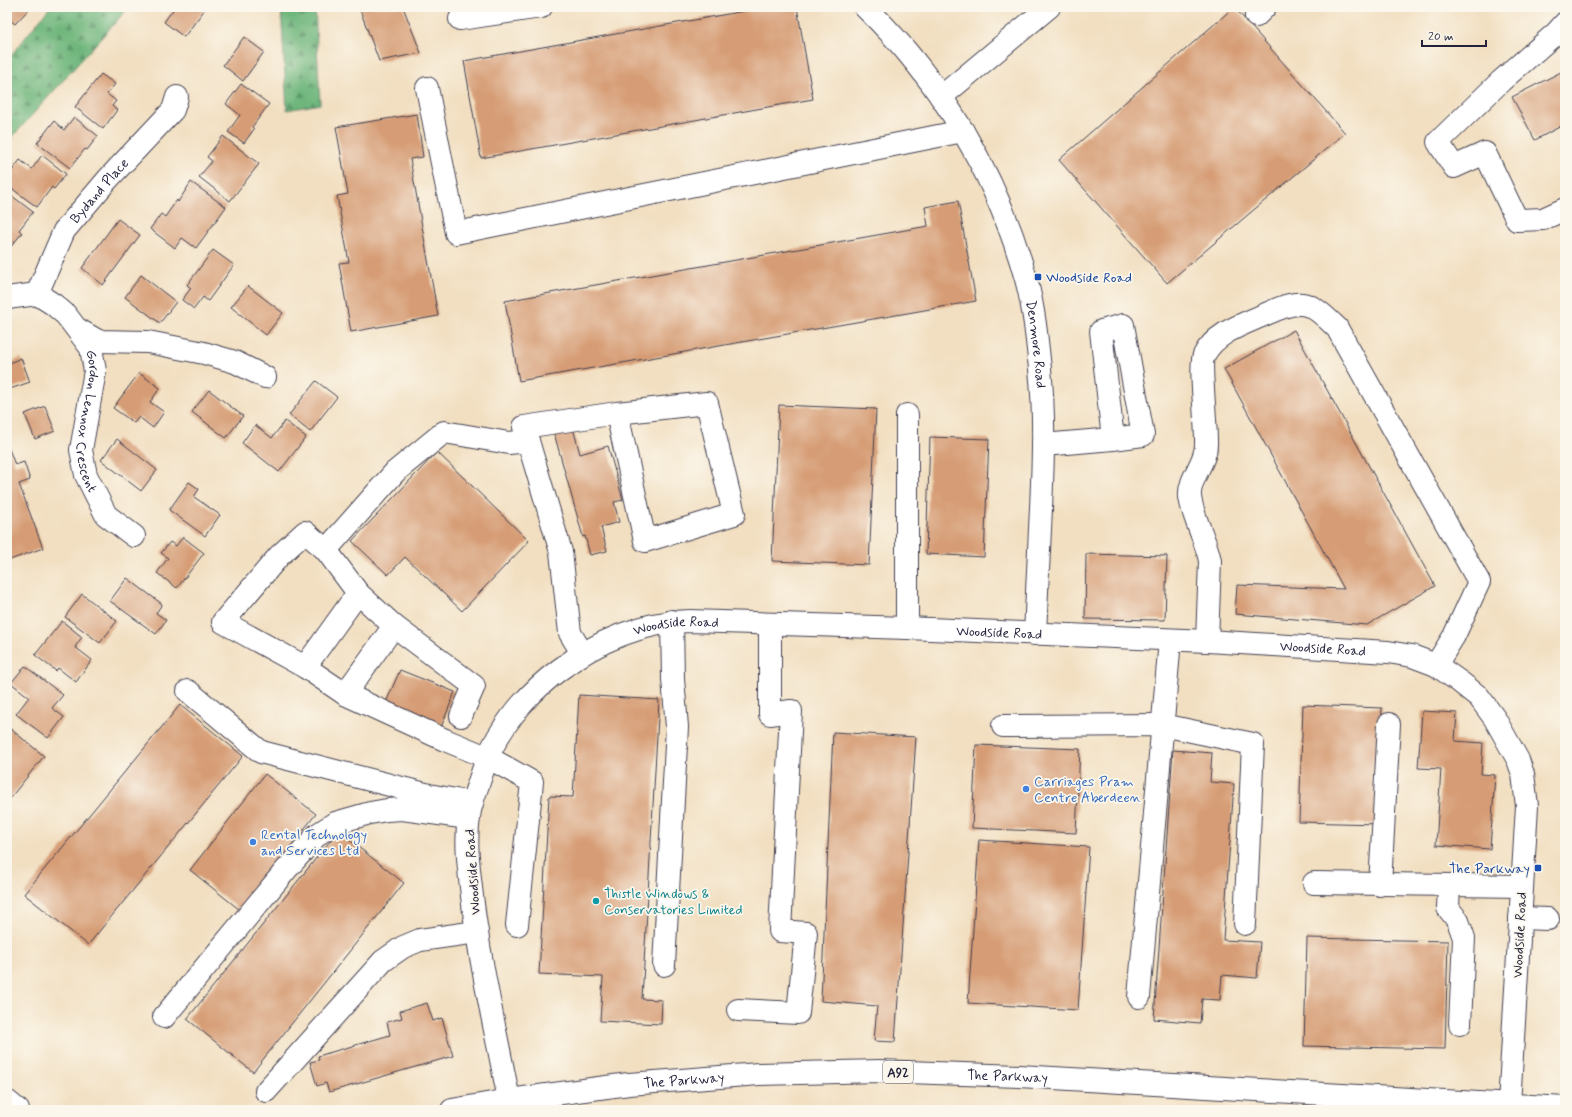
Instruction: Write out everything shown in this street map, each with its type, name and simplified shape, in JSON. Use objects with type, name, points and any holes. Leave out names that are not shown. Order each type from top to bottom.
[{"type":"street","points":[[460,19],[541,7]]},
{"type":"street","name":"Denmore Road","points":[[865,7],[907,52],[941,97],[963,131],[985,170],[997,197],[1012,233],[1026,281],[1036,331],[1040,371],[1043,445],[1035,634]]},
{"type":"street","points":[[941,97],[1049,7]]},
{"type":"street","points":[[1565,23],[1556,33],[1501,81],[1438,142],[1454,167],[1485,153],[1517,220],[1543,219],[1565,209]]},
{"type":"street","points":[[427,88],[456,233],[963,131]]},
{"type":"street","name":"Bydand Place","points":[[37,294],[64,232],[108,179],[173,110],[177,97]]},
{"type":"street","points":[[7,298],[37,294]]},
{"type":"street","name":"Gordon Lennox Crescent","points":[[37,294],[53,304],[66,315],[79,330],[91,348],[95,371],[81,450],[86,475],[106,515],[134,536]]},
{"type":"street","points":[[1207,641],[1210,560],[1190,497],[1190,489],[1206,448],[1207,429],[1202,357],[1214,340],[1228,332],[1284,306],[1298,303],[1311,306],[1320,312],[1337,328],[1479,582],[1454,636],[1436,665]]},
{"type":"street","points":[[79,330],[98,341],[148,342],[204,353],[235,362],[265,377]]},
{"type":"street","points":[[582,653],[570,633],[561,552],[524,427],[617,413],[707,403],[734,514],[645,541],[617,413]]},
{"type":"street","points":[[907,414],[907,628]]},
{"type":"street","points":[[326,550],[395,472],[444,432],[509,444],[528,441]]},
{"type":"street","points":[[1043,445],[1112,439]]},
{"type":"street","points":[[461,716],[474,686],[394,626],[358,593],[326,550],[304,532],[280,556],[223,622],[305,667],[345,694],[445,740],[489,758],[532,782],[517,924]]},
{"type":"street","points":[[305,667],[358,593]]},
{"type":"street","points":[[664,965],[677,727],[673,679],[672,621]]},
{"type":"street","name":"Woodside Road","points":[[509,1100],[477,932],[468,860],[470,810],[492,748],[510,719],[541,683],[582,653],[610,639],[645,626],[672,621],[907,628],[1207,641],[1388,652],[1412,656],[1436,665],[1479,697],[1495,719],[1511,746],[1523,774],[1527,806],[1509,1105]]},
{"type":"street","points":[[738,1010],[798,1013],[806,933],[780,931],[791,711],[770,714],[770,624]]},
{"type":"street","points":[[345,694],[394,626]]},
{"type":"street","points":[[1139,997],[1164,725],[1170,640]]},
{"type":"street","points":[[188,691],[260,752],[429,795],[470,810]]},
{"type":"street","points":[[1380,885],[1389,724]]},
{"type":"street","points":[[1003,726],[1164,725],[1253,744],[1245,924]]},
{"type":"street","points":[[164,1017],[285,871],[318,834],[334,823],[387,810],[470,810]]},
{"type":"street","points":[[1314,883],[1522,886]]},
{"type":"street","points":[[1448,885],[1448,908],[1458,921],[1464,938],[1460,1024]]},
{"type":"street","points":[[1520,918],[1548,919]]},
{"type":"street","points":[[266,1091],[382,961],[403,947],[420,940],[477,932]]},
{"type":"street","name":"The Parkway","points":[[452,1110],[509,1100],[629,1084],[759,1074],[879,1071],[1020,1076],[1347,1103],[1509,1105],[1565,1108]]},
{"type":"street","points":[[7,1101],[18,1110]]},
{"type":"green space","points":[[50,7],[129,7],[7,143],[7,60]]},
{"type":"green space","points":[[281,7],[315,7],[320,104],[287,110]]},
{"type":"building","points":[[7,7],[27,7],[29,9],[15,24],[7,17]]},
{"type":"building","points":[[175,7],[202,7],[205,9],[184,37],[164,22]]},
{"type":"building","points":[[359,7],[403,7],[421,53],[379,61]]},
{"type":"building","points":[[767,7],[797,7],[813,99],[481,158],[464,61]]},
{"type":"building","points":[[1234,7],[1345,133],[1167,283],[1059,160]]},
{"type":"building","points":[[244,37],[264,52],[243,81],[223,65]]},
{"type":"building","points":[[1565,70],[1565,124],[1535,140],[1512,97]]},
{"type":"building","points":[[101,74],[115,84],[107,94],[116,101],[112,106],[117,110],[103,129],[75,107]]},
{"type":"building","points":[[241,84],[269,104],[252,127],[254,129],[244,143],[228,132],[240,115],[226,104]]},
{"type":"building","points":[[417,114],[423,157],[410,159],[438,316],[351,332],[339,263],[349,262],[337,196],[348,194],[336,127]]},
{"type":"building","points":[[74,117],[98,136],[87,150],[85,149],[70,168],[37,143],[54,121],[64,130]]},
{"type":"building","points":[[223,136],[259,164],[230,201],[199,177],[212,161],[207,157]]},
{"type":"building","points":[[42,155],[66,174],[54,189],[52,187],[37,207],[7,185],[7,177],[20,160],[32,169]]},
{"type":"building","points":[[191,182],[226,207],[196,248],[182,238],[175,248],[150,229],[161,214],[165,217],[177,200],[178,202]]},
{"type":"building","points":[[7,192],[33,212],[19,230],[22,233],[9,249],[7,247]]},
{"type":"building","points":[[958,201],[976,301],[519,381],[505,301],[928,226],[925,207]]},
{"type":"building","points":[[118,219],[140,235],[103,285],[82,268]]},
{"type":"building","points":[[213,250],[234,265],[208,301],[203,297],[194,309],[182,300],[191,288],[187,285]]},
{"type":"building","points":[[141,275],[176,302],[160,323],[125,297]]},
{"type":"building","points":[[248,286],[283,313],[266,335],[231,307]]},
{"type":"building","points":[[1294,330],[1435,586],[1367,625],[1235,614],[1237,585],[1344,589],[1224,369]]},
{"type":"building","points":[[21,358],[30,382],[7,390],[7,364]]},
{"type":"building","points":[[139,373],[160,388],[150,402],[164,412],[153,428],[139,417],[134,423],[113,408]]},
{"type":"building","points":[[316,381],[337,397],[310,432],[289,415]]},
{"type":"building","points":[[209,390],[243,416],[226,438],[192,412]]},
{"type":"building","points":[[779,405],[876,409],[869,565],[772,561]]},
{"type":"building","points":[[45,406],[55,431],[35,439],[25,414]]},
{"type":"building","points":[[285,421],[306,437],[279,472],[242,443],[255,425],[272,438]]},
{"type":"building","points":[[573,428],[580,454],[608,446],[623,500],[614,502],[619,522],[601,527],[607,551],[590,555],[585,536],[583,537],[554,433]]},
{"type":"building","points":[[930,437],[989,439],[984,557],[926,554]]},
{"type":"building","points":[[117,439],[157,470],[141,491],[101,460]]},
{"type":"building","points":[[9,449],[15,465],[24,462],[30,480],[19,484],[43,548],[7,561],[7,534],[11,533],[7,522],[7,450]]},
{"type":"building","points":[[437,452],[529,541],[462,611],[405,557],[388,575],[352,541]]},
{"type":"building","points":[[189,482],[199,489],[194,497],[220,515],[205,536],[169,510]]},
{"type":"building","points":[[183,537],[204,553],[177,588],[157,573],[168,558],[161,553],[170,542],[176,546]]},
{"type":"building","points":[[1086,554],[1167,556],[1165,620],[1085,619]]},
{"type":"building","points":[[127,578],[162,604],[156,613],[166,620],[156,634],[110,601]]},
{"type":"building","points":[[82,594],[117,621],[100,643],[65,617]]},
{"type":"building","points":[[62,621],[82,637],[75,647],[92,660],[76,682],[58,668],[56,671],[35,655]]},
{"type":"building","points":[[25,666],[63,695],[52,708],[64,717],[48,738],[16,714],[29,697],[11,683]]},
{"type":"building","points":[[400,670],[455,692],[440,730],[384,707]]},
{"type":"building","name":"Thistle Windows & Conservatories Limited","points":[[579,695],[659,700],[642,999],[662,1000],[661,1024],[600,1021],[603,977],[539,974],[549,796],[573,797]]},
{"type":"building","points":[[180,705],[243,756],[88,945],[24,894]]},
{"type":"building","points":[[1303,705],[1382,708],[1378,824],[1299,822]]},
{"type":"building","points":[[1422,711],[1457,713],[1455,741],[1483,743],[1481,774],[1495,775],[1490,849],[1436,845],[1441,769],[1418,768]]},
{"type":"building","points":[[7,726],[44,756],[7,802],[8,759]]},
{"type":"building","points":[[833,732],[916,737],[895,1042],[874,1041],[877,1006],[821,1001]]},
{"type":"building","name":"Carriages Pram Centre Aberdeen","points":[[976,745],[1080,749],[1076,833],[972,828]]},
{"type":"building","points":[[1173,750],[1212,753],[1210,782],[1234,784],[1223,940],[1260,942],[1257,978],[1222,975],[1220,1000],[1202,999],[1200,1023],[1154,1019]]},
{"type":"building","name":"Rental Technology and Services Ltd","points":[[265,774],[316,814],[240,910],[190,870]]},
{"type":"building","points":[[338,831],[404,883],[253,1072],[187,1019]]},
{"type":"building","points":[[979,840],[1089,847],[1078,1010],[968,1003]]},
{"type":"building","points":[[1307,938],[1448,941],[1445,1049],[1304,1046]]},
{"type":"building","points":[[427,1003],[433,1021],[442,1018],[453,1056],[329,1092],[326,1083],[317,1086],[310,1062],[319,1060],[318,1056],[390,1035],[387,1022],[402,1018],[400,1011]]},
{"type":"place","name":"Woodside Road","points":[[1038,277]]},
{"type":"place","name":"Carriages Pram Centre Aberdeen","points":[[1026,789]]},
{"type":"place","name":"Rental Technology and Services Ltd","points":[[253,842]]},
{"type":"place","name":"The Parkway","points":[[1538,868]]},
{"type":"place","name":"Thistle Windows & Conservatories Limited","points":[[596,901]]}]
